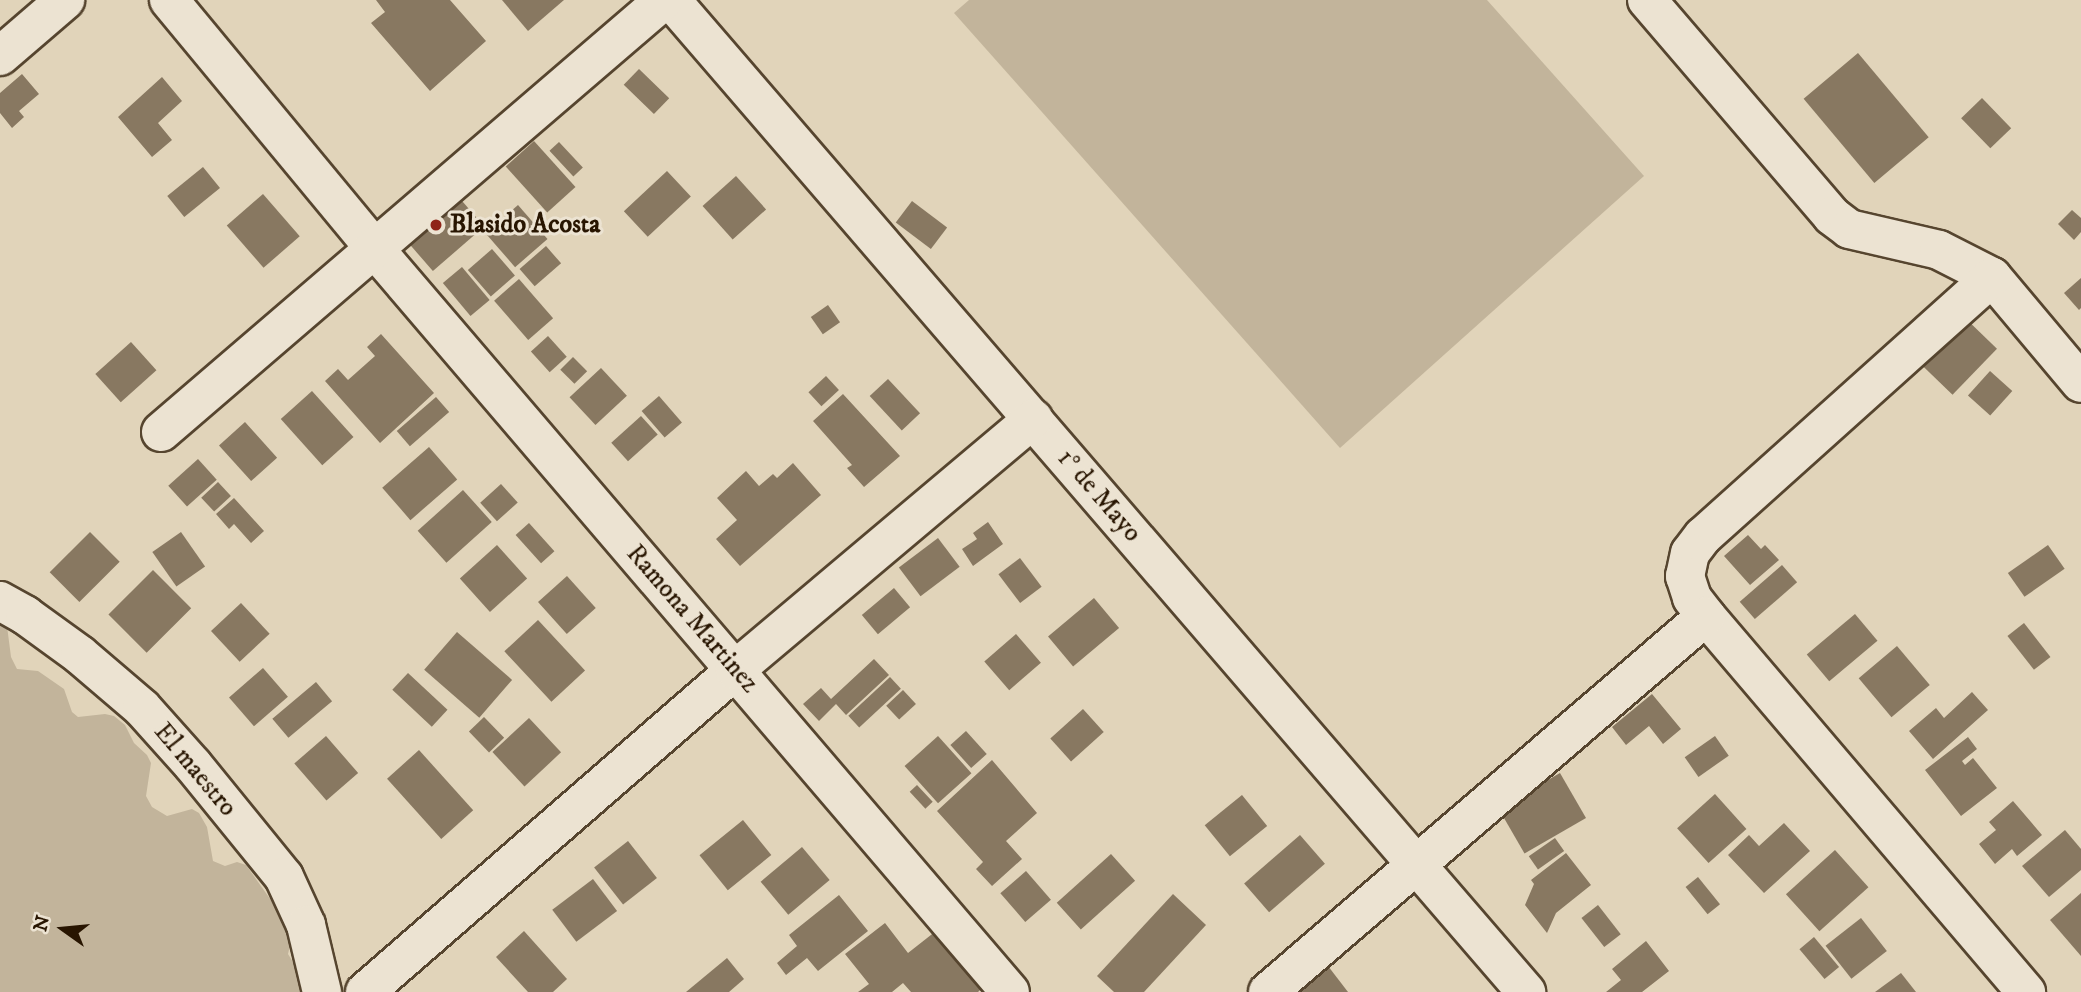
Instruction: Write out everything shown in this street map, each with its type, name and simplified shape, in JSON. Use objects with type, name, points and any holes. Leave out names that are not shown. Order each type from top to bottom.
[{"type":"street","points":[[0,56],[65,0]]},
{"type":"street","name":"Ramona Martinez","points":[[169,0],[373,247],[1010,992]]},
{"type":"street","points":[[161,432],[373,247],[664,0]]},
{"type":"street","name":"1° de Mayo","points":[[671,0],[1527,992]]},
{"type":"street","points":[[1647,0],[1832,216],[1849,229],[1939,250],[1992,277],[2081,383]]},
{"type":"street","points":[[1992,277],[1703,536],[1690,553],[1685,576],[1692,598],[1706,616],[2026,992]]},
{"type":"street","points":[[365,992],[735,670],[1033,419]]},
{"type":"street","name":"El maestro","points":[[0,601],[80,655],[142,708],[193,765],[284,877],[306,925],[322,992]]},
{"type":"street","points":[[1268,992],[1706,616]]},
{"type":"shaded area","points":[[969,0],[1487,0],[1644,176],[1340,448],[954,13]]},
{"type":"shaded area","points":[[0,618],[7,626],[11,657],[17,669],[38,671],[64,689],[72,712],[78,717],[105,714],[114,716],[125,725],[134,743],[147,755],[151,763],[146,796],[152,807],[167,816],[192,809],[199,813],[207,827],[213,861],[225,866],[237,862],[246,865],[273,903],[285,908],[293,933],[288,954],[303,978],[304,992],[0,992]]},
{"type":"building","points":[[376,0],[450,0],[486,41],[430,91],[371,23],[385,12]]},
{"type":"building","points":[[502,0],[564,0],[528,31]]},
{"type":"building","points":[[1858,53],[1929,137],[1874,183],[1804,99]]},
{"type":"building","points":[[639,69],[669,98],[654,114],[624,85]]},
{"type":"building","points":[[22,74],[39,94],[19,111],[24,117],[12,128],[0,113],[0,93]]},
{"type":"building","points":[[162,77],[182,101],[158,123],[172,140],[152,157],[118,117]]},
{"type":"building","points":[[1982,98],[2011,128],[1990,148],[1961,118]]},
{"type":"building","points":[[534,141],[575,187],[547,213],[506,166]]},
{"type":"building","points":[[559,142],[583,168],[573,176],[549,151]]},
{"type":"building","points":[[203,167],[220,188],[184,217],[167,196]]},
{"type":"building","points":[[667,171],[691,197],[648,237],[624,211]]},
{"type":"building","points":[[736,176],[766,209],[733,240],[703,206]]},
{"type":"building","points":[[263,194],[300,236],[264,268],[227,225]]},
{"type":"building","points":[[456,194],[484,226],[433,271],[405,239]]},
{"type":"building","points":[[912,201],[947,227],[931,249],[896,223]]},
{"type":"building","points":[[518,205],[548,239],[515,267],[486,233]]},
{"type":"building","points":[[2072,210],[2081,218],[2081,232],[2074,240],[2058,224]]},
{"type":"building","points":[[546,246],[561,263],[535,286],[520,269]]},
{"type":"building","points":[[492,249],[515,275],[491,296],[468,270]]},
{"type":"building","points":[[462,267],[490,300],[470,316],[443,283]]},
{"type":"building","points":[[2081,278],[2081,308],[2079,310],[2064,293]]},
{"type":"building","points":[[519,279],[553,318],[528,340],[494,301]]},
{"type":"building","points":[[828,305],[840,322],[823,334],[811,317]]},
{"type":"building","points":[[1961,314],[1997,349],[1953,395],[1917,360]]},
{"type":"building","points":[[381,334],[434,393],[380,443],[325,381],[338,369],[348,380],[375,356],[367,347]]},
{"type":"building","points":[[548,336],[567,357],[550,372],[531,351]]},
{"type":"building","points":[[131,342],[156,370],[121,402],[95,374]]},
{"type":"building","points":[[573,357],[587,371],[574,384],[560,370]]},
{"type":"building","points":[[601,368],[627,396],[595,425],[570,397]]},
{"type":"building","points":[[1990,371],[2012,391],[1990,416],[1968,396]]},
{"type":"building","points":[[826,376],[839,390],[821,406],[808,392]]},
{"type":"building","points":[[888,379],[920,413],[902,430],[870,396]]},
{"type":"building","points":[[312,391],[353,437],[322,465],[281,419]]},
{"type":"building","points":[[843,394],[900,456],[864,487],[847,468],[852,465],[813,421]]},
{"type":"building","points":[[659,396],[682,422],[665,438],[642,411]]},
{"type":"building","points":[[436,397],[449,412],[410,446],[397,431]]},
{"type":"building","points":[[641,416],[658,435],[628,461],[611,443]]},
{"type":"building","points":[[245,422],[277,458],[251,481],[219,445]]},
{"type":"building","points":[[429,447],[457,479],[410,520],[382,488]]},
{"type":"building","points":[[198,459],[217,480],[187,507],[168,486]]},
{"type":"building","points":[[793,463],[821,495],[740,566],[716,539],[737,520],[717,498],[746,471],[759,486],[773,474],[777,478]]},
{"type":"building","points":[[218,482],[231,496],[214,512],[201,498]]},
{"type":"building","points":[[501,484],[518,503],[497,521],[480,503]]},
{"type":"building","points":[[463,490],[492,522],[446,563],[418,531]]},
{"type":"building","points":[[234,498],[264,531],[251,543],[234,524],[229,529],[216,514]]},
{"type":"building","points":[[988,522],[1003,544],[973,566],[962,549],[977,539],[973,533]]},
{"type":"building","points":[[529,523],[554,551],[541,563],[516,535]]},
{"type":"building","points":[[90,532],[120,562],[79,602],[50,572]]},
{"type":"building","points":[[181,532],[205,566],[176,586],[152,552]]},
{"type":"building","points":[[1748,535],[1761,549],[1765,545],[1779,560],[1750,585],[1724,556]]},
{"type":"building","points":[[938,538],[960,567],[921,596],[899,567]]},
{"type":"building","points":[[497,545],[527,578],[490,612],[460,578]]},
{"type":"building","points":[[2048,545],[2065,569],[2024,597],[2008,573]]},
{"type":"building","points":[[1020,558],[1042,587],[1020,603],[998,574]]},
{"type":"building","points":[[1782,565],[1797,582],[1755,619],[1740,602]]},
{"type":"building","points":[[153,570],[191,608],[147,653],[108,615]]},
{"type":"building","points":[[567,576],[596,608],[567,634],[538,602]]},
{"type":"building","points":[[894,588],[910,607],[878,634],[862,615]]},
{"type":"building","points":[[1094,598],[1119,628],[1073,666],[1048,637]]},
{"type":"building","points":[[241,603],[270,634],[240,662],[211,631]]},
{"type":"building","points":[[1855,614],[1877,641],[1829,681],[1807,654]]},
{"type":"building","points":[[538,620],[585,670],[551,702],[504,651]]},
{"type":"building","points":[[2024,623],[2050,657],[2034,670],[2007,636]]},
{"type":"building","points":[[457,632],[512,680],[479,718],[424,670]]},
{"type":"building","points":[[1016,634],[1041,663],[1009,690],[984,662]]},
{"type":"building","points":[[1897,646],[1930,685],[1891,717],[1859,678]]},
{"type":"building","points":[[874,659],[889,675],[846,715],[836,704],[819,721],[803,704],[821,688],[831,699]]},
{"type":"building","points":[[263,668],[288,697],[254,726],[229,698]]},
{"type":"building","points":[[408,673],[447,710],[432,727],[392,690]]},
{"type":"building","points":[[890,677],[901,689],[859,728],[848,716]]},
{"type":"building","points":[[316,682],[332,701],[288,738],[272,719]]},
{"type":"building","points":[[903,690],[916,704],[899,720],[886,706]]},
{"type":"building","points":[[1972,692],[1988,710],[1933,759],[1909,731],[1936,708],[1944,718]]},
{"type":"building","points":[[1652,694],[1681,729],[1663,744],[1649,726],[1626,745],[1612,727]]},
{"type":"building","points":[[1083,709],[1104,732],[1071,761],[1050,738]]},
{"type":"building","points":[[484,717],[504,738],[489,752],[469,732]]},
{"type":"building","points":[[529,718],[561,752],[524,786],[492,752]]},
{"type":"building","points":[[966,731],[987,754],[971,768],[950,745]]},
{"type":"building","points":[[326,736],[358,773],[326,801],[294,764]]},
{"type":"building","points":[[938,736],[971,773],[938,803],[905,766]]},
{"type":"building","points":[[1715,736],[1729,756],[1698,777],[1685,757]]},
{"type":"building","points":[[1968,737],[1977,749],[1962,761],[1965,765],[1973,758],[1997,788],[1961,816],[1925,770]]},
{"type":"building","points":[[419,750],[473,810],[441,839],[387,779]]},
{"type":"building","points":[[992,760],[1037,813],[1006,841],[1022,859],[992,886],[976,869],[983,862],[937,811]]},
{"type":"building","points":[[1560,773],[1586,818],[1525,854],[1499,809]]},
{"type":"building","points":[[917,785],[933,802],[925,809],[910,792]]},
{"type":"building","points":[[1715,794],[1746,829],[1709,863],[1677,828]]},
{"type":"building","points":[[1242,795],[1267,826],[1230,856],[1205,825]]},
{"type":"building","points":[[2013,801],[2042,835],[2017,856],[2012,849],[1995,864],[1979,844],[1996,830],[1989,822]]},
{"type":"building","points":[[743,820],[771,855],[728,890],[699,855]]},
{"type":"building","points":[[1784,823],[1810,851],[1764,893],[1728,855],[1749,835],[1759,846]]},
{"type":"building","points":[[2065,830],[2081,849],[2081,870],[2049,897],[2022,866]]},
{"type":"building","points":[[1300,835],[1325,864],[1269,912],[1244,884]]},
{"type":"building","points":[[1555,838],[1564,851],[1538,869],[1529,856]]},
{"type":"building","points":[[628,841],[657,878],[623,905],[594,867]]},
{"type":"building","points":[[802,847],[830,880],[788,915],[761,882]]},
{"type":"building","points":[[1835,850],[1868,887],[1819,931],[1786,894]]},
{"type":"building","points":[[1566,853],[1591,885],[1556,913],[1547,933],[1525,905],[1534,884],[1531,880]]},
{"type":"building","points":[[1111,854],[1135,881],[1081,930],[1057,903]]},
{"type":"building","points":[[1026,871],[1051,900],[1025,922],[1000,893]]},
{"type":"building","points":[[1698,877],[1720,904],[1708,914],[1686,887]]},
{"type":"building","points":[[593,879],[617,911],[576,942],[552,910]]},
{"type":"building","points":[[2081,893],[2081,956],[2050,920]]},
{"type":"building","points":[[1173,894],[1206,925],[1144,992],[1114,992],[1097,976]]},
{"type":"building","points":[[839,895],[868,931],[818,971],[807,958],[786,975],[777,963],[797,946],[789,935]]},
{"type":"building","points":[[1598,905],[1621,934],[1604,947],[1581,918]]},
{"type":"building","points":[[1861,918],[1887,951],[1851,979],[1826,946]]},
{"type":"building","points":[[885,923],[908,953],[936,931],[981,989],[978,992],[911,992],[903,983],[892,992],[858,992],[869,984],[845,954]]},
{"type":"building","points":[[524,931],[567,979],[553,992],[528,992],[496,957]]},
{"type":"building","points":[[1814,937],[1839,967],[1825,979],[1799,949]]},
{"type":"building","points":[[1646,941],[1669,971],[1642,992],[1606,992],[1621,980],[1612,969]]},
{"type":"building","points":[[727,958],[744,979],[729,992],[686,992]]},
{"type":"building","points":[[1328,966],[1348,992],[1294,992]]},
{"type":"building","points":[[1901,973],[1916,992],[1875,992]]},
{"type":"place","name":"Blasido Acosta","points":[[436,225]]}]
